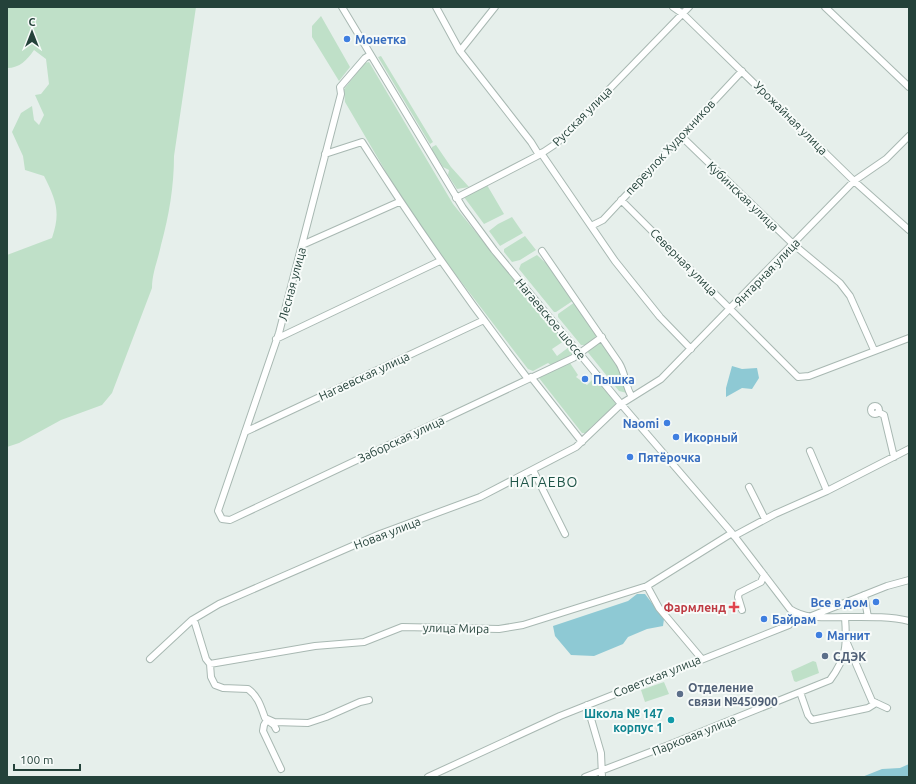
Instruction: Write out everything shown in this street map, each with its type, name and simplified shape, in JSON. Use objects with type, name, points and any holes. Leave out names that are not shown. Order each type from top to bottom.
[{"type":"street","name":"Нагаевское шоссе","points":[[342,7],[456,198],[494,250],[621,404],[733,535],[790,609],[796,613],[809,617],[868,617],[909,621]]},
{"type":"street","points":[[436,7],[460,51],[540,154],[615,261],[660,317],[691,349]]},
{"type":"street","points":[[460,51],[496,7]]},
{"type":"street","name":"Урожайная улица","points":[[672,7],[683,14],[854,181],[909,230]]},
{"type":"street","name":"Русская улица","points":[[456,198],[540,154],[557,143],[689,7]]},
{"type":"street","points":[[825,7],[909,87]]},
{"type":"street","name":"Лесная улица","points":[[222,519],[218,511],[276,339],[341,94],[340,87],[365,58],[370,55]]},
{"type":"street","name":"переулок Художников","points":[[590,226],[603,220],[742,71]]},
{"type":"street","name":"Кубинская улица","points":[[681,136],[793,244],[840,283],[850,296],[874,350]]},
{"type":"street","name":"Янтарная улица","points":[[621,404],[661,379],[854,181],[886,159],[909,136]]},
{"type":"street","points":[[325,154],[362,142],[440,261],[484,320],[582,442]]},
{"type":"street","name":"Северная улица","points":[[621,200],[731,308],[798,377],[809,376],[874,350],[909,338]]},
{"type":"street","points":[[302,245],[400,202]]},
{"type":"street","points":[[542,251],[624,370],[628,392],[632,397]]},
{"type":"street","points":[[276,339],[440,261]]},
{"type":"street","name":"Нагаевская улица","points":[[245,432],[484,320]]},
{"type":"street","name":"Заборская улица","points":[[222,519],[230,520],[573,358],[602,337]]},
{"type":"street","name":"Новая улица","points":[[150,659],[192,620],[219,604],[380,534],[480,497],[576,447],[621,404]]},
{"type":"street","points":[[878,412],[884,415],[894,457]]},
{"type":"street","name":"улица Мира","points":[[210,664],[315,646],[364,642],[402,627],[499,629],[543,620],[647,586],[733,535],[827,491],[909,449]]},
{"type":"street","points":[[810,451],[827,491]]},
{"type":"street","points":[[533,470],[566,534]]},
{"type":"street","points":[[749,487],[765,519]]},
{"type":"street","points":[[742,610],[738,597],[739,593],[761,582],[764,575]]},
{"type":"street","points":[[809,617],[864,595],[909,580]]},
{"type":"street","points":[[647,586],[659,608],[701,658]]},
{"type":"street","points":[[864,595],[868,617]]},
{"type":"street","name":"Советская улица","points":[[428,777],[532,727],[701,658],[788,625],[796,613]]},
{"type":"street","name":"Парковая улица","points":[[584,777],[602,774],[666,746],[830,680],[838,669],[847,643],[844,617]]},
{"type":"street","points":[[192,620],[206,659],[210,664],[211,676],[215,685],[218,687],[248,689],[251,691],[257,698],[267,720],[274,725],[276,730]]},
{"type":"street","points":[[847,643],[872,701],[887,708]]},
{"type":"street","points":[[800,692],[808,715],[812,720],[868,708],[876,703]]},
{"type":"street","points":[[267,720],[300,724],[315,722],[341,709],[369,700]]},
{"type":"street","points":[[587,705],[601,753],[602,774]]},
{"type":"street","points":[[267,720],[263,731],[281,769]]},
{"type":"green space","points":[[7,7],[196,7],[174,156],[172,190],[160,251],[154,272],[152,288],[112,393],[102,405],[61,420],[19,443],[7,447],[7,255],[52,238],[57,213],[52,192],[44,176],[25,170],[23,156],[12,132],[21,113],[32,106],[34,120],[39,125],[44,115],[35,95],[41,94],[49,84],[46,59],[34,50],[23,63],[16,67],[7,68]]},
{"type":"green space","points":[[321,16],[350,67],[339,81],[312,37],[312,26]]},
{"type":"green space","points":[[381,56],[433,142],[430,144],[378,57]]},
{"type":"green space","points":[[369,62],[453,204],[564,341],[552,349],[557,356],[569,347],[573,350],[573,354],[551,365],[548,363],[533,371],[528,369],[446,262],[403,201],[345,102],[344,89],[365,63]]},
{"type":"green space","points":[[436,145],[451,167],[469,187],[457,189],[448,175],[449,170],[443,167],[432,150],[432,147]]},
{"type":"green space","points":[[487,185],[504,214],[484,224],[464,197]]},
{"type":"green space","points":[[512,217],[523,233],[500,246],[489,231],[498,224]]},
{"type":"green space","points":[[525,236],[536,250],[520,260],[512,262],[504,252],[504,249]]},
{"type":"green space","points":[[537,255],[549,266],[574,300],[556,312],[554,312],[519,269],[521,264]]},
{"type":"green space","points":[[575,302],[598,336],[585,345],[581,345],[558,317],[558,314]]},
{"type":"green space","points":[[601,340],[618,364],[627,393],[619,391],[586,350]]},
{"type":"green space","points":[[570,363],[578,375],[576,377],[587,385],[592,380],[596,380],[616,401],[616,404],[590,428],[588,433],[582,433],[539,378],[555,368]]},
{"type":"green space","points":[[813,661],[816,662],[819,673],[796,682],[794,681],[791,671]]},
{"type":"green space","points":[[664,682],[669,694],[645,702],[641,690]]},
{"type":"water","points":[[732,366],[742,369],[757,368],[759,378],[752,389],[742,388],[726,397],[726,388]]},
{"type":"water","points":[[637,594],[645,594],[664,619],[663,626],[647,629],[628,637],[623,644],[594,656],[571,655],[555,636],[553,626],[628,601]]},
{"type":"water","points":[[909,764],[909,777],[862,777],[882,769],[900,768]]},
{"type":"place","name":"Монетка","points":[[347,39]]},
{"type":"place","name":"Пышка","points":[[585,379]]},
{"type":"place","name":"Naomi","points":[[667,423]]},
{"type":"place","name":"Икорный","points":[[676,437]]},
{"type":"place","name":"Пятёрочка","points":[[630,457]]},
{"type":"place","name":"Все в дом","points":[[876,602]]},
{"type":"place","name":"Фармленд","points":[[734,607]]},
{"type":"place","name":"Байрам","points":[[764,619]]},
{"type":"place","name":"Магнит","points":[[819,635]]},
{"type":"place","name":"СДЭК","points":[[825,656]]},
{"type":"place","name":"Отделение связи №450900","points":[[680,694]]},
{"type":"place","name":"Школа № 147 корпус 1","points":[[671,720]]},
{"type":"district","name":"НАГАЕВО","points":[[544,482]]}]
